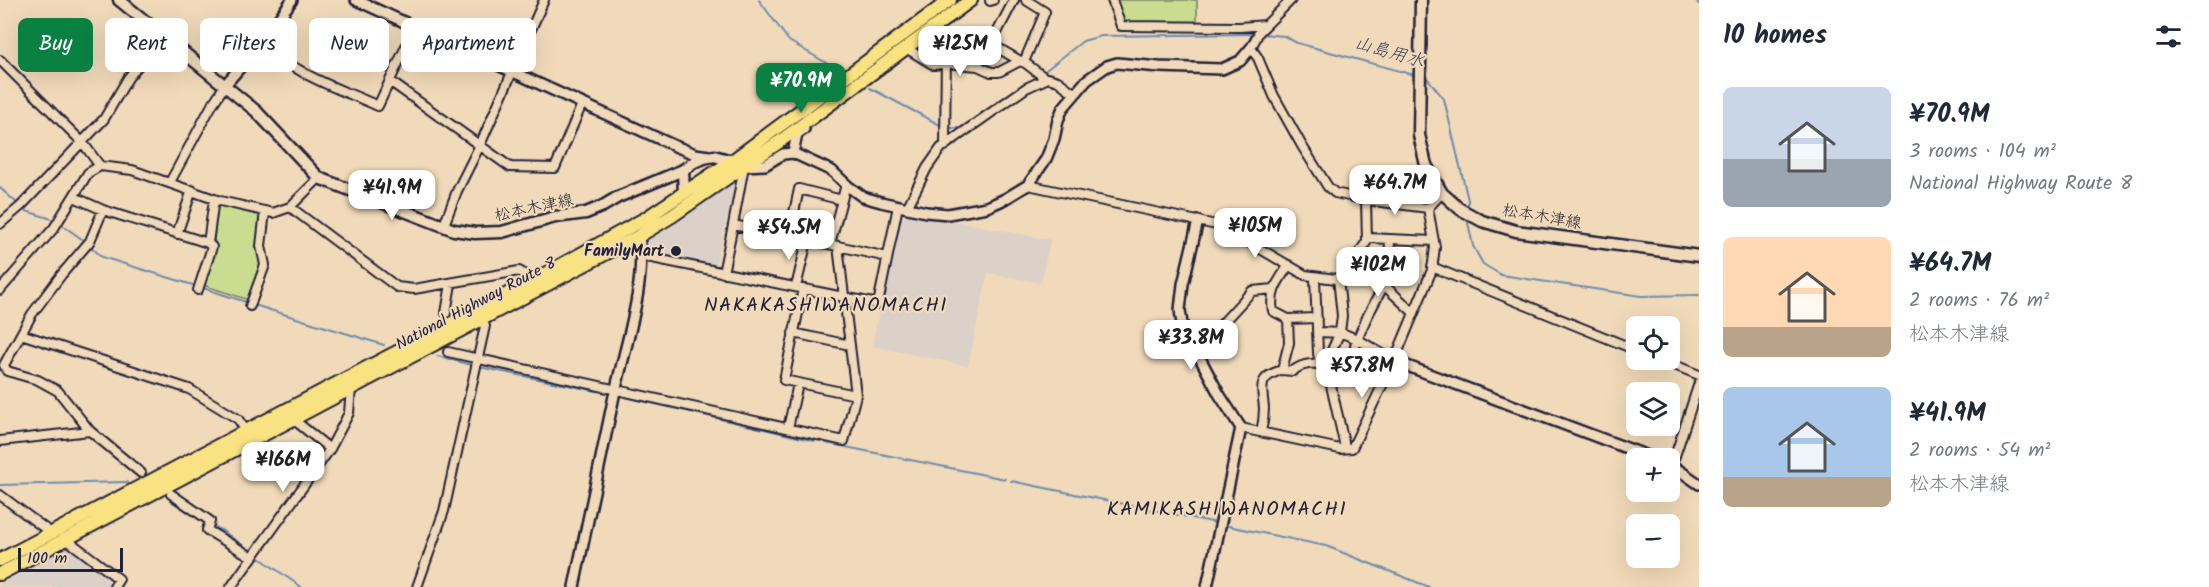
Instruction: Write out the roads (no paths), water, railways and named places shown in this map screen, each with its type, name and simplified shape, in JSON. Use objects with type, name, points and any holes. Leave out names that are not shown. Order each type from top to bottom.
[{"type":"highway","name":"National Highway Route 8","points":[[0,560],[534,280],[646,218],[732,161],[950,0]]},
{"type":"highway","name":"National Highway Route 8","points":[[0,574],[639,236],[744,166],[971,0]]},
{"type":"main road","name":"松本木津線","points":[[119,0],[141,18]]},
{"type":"main road","name":"松本木津線","points":[[1421,0],[1419,135],[1430,175],[1442,193],[1482,221],[1516,231],[1699,256]]},
{"type":"main road","name":"松本木津線","points":[[188,56],[256,111],[319,178],[454,230],[475,233],[502,232],[555,217],[595,210],[618,197],[683,170],[694,162],[714,156]]},
{"type":"main road","points":[[714,156],[732,161]]},
{"type":"main road","points":[[683,170],[684,194]]},
{"type":"street","points":[[279,18],[292,0]]},
{"type":"street","points":[[356,0],[401,21]]},
{"type":"street","points":[[536,18],[544,0]]},
{"type":"street","points":[[991,44],[1014,0]]},
{"type":"street","points":[[906,48],[934,65],[946,63],[978,66],[991,72],[999,72],[1023,62],[1045,12],[1026,0]]},
{"type":"street","points":[[1112,0],[1121,26],[1240,27],[1266,25]]},
{"type":"street","points":[[732,161],[744,166],[765,165],[783,154],[794,153],[832,171],[863,197],[926,212],[948,214],[987,207],[1028,185],[1046,159],[1063,108],[1087,80],[1107,66],[1117,63],[1222,69],[1240,61],[1251,48],[1257,35],[1291,0]]},
{"type":"street","points":[[945,146],[946,63],[949,45],[991,44],[1046,78],[1058,81],[1074,93]]},
{"type":"street","points":[[978,66],[980,45]]},
{"type":"street","points":[[1251,48],[1258,58],[1274,96],[1328,187],[1335,193],[1366,200],[1428,207]]},
{"type":"street","points":[[297,70],[378,106],[401,58]]},
{"type":"street","points":[[0,60],[83,143],[100,166]]},
{"type":"street","points":[[0,224],[21,206],[104,119],[133,72]]},
{"type":"street","points":[[170,182],[212,105],[236,72]]},
{"type":"street","points":[[444,225],[457,190],[480,145],[512,72]]},
{"type":"street","points":[[514,72],[695,154],[714,156]]},
{"type":"street","points":[[642,256],[878,304],[902,207],[927,168],[945,146],[1026,88],[1046,78]]},
{"type":"street","points":[[390,82],[510,167],[555,168],[582,104]]},
{"type":"street","points":[[794,153],[797,134],[835,106],[846,92]]},
{"type":"street","points":[[0,290],[54,228],[88,173],[100,166],[132,170],[214,199],[273,213],[290,207],[319,178]]},
{"type":"street","points":[[723,273],[744,166]]},
{"type":"street","points":[[448,352],[615,393],[844,441],[856,395],[846,298],[834,245],[846,184]]},
{"type":"street","points":[[1028,185],[1221,226],[1305,275],[1315,278],[1338,278],[1345,273],[1364,248],[1367,238],[1366,200]]},
{"type":"street","points":[[789,236],[799,189],[842,200]]},
{"type":"street","points":[[177,234],[192,190]]},
{"type":"street","points":[[1428,207],[1442,193]]},
{"type":"street","points":[[74,197],[103,210],[207,243],[212,247],[198,290]]},
{"type":"street","points":[[207,243],[214,199]]},
{"type":"street","points":[[290,207],[397,286],[414,289],[519,271],[534,280]]},
{"type":"street","points":[[1241,428],[1340,449],[1352,448],[1414,313],[1432,267],[1435,247],[1428,207]]},
{"type":"street","points":[[103,210],[88,244],[62,274],[21,334],[4,365],[7,371],[38,380],[58,391],[90,431],[141,473]]},
{"type":"street","points":[[250,306],[265,264],[261,246],[264,211]]},
{"type":"street","points":[[1198,221],[1183,284],[1180,310],[1182,324],[1219,394],[1241,428],[1207,587]]},
{"type":"street","points":[[733,225],[888,257]]},
{"type":"street","points":[[574,587],[637,291],[642,256],[639,236]]},
{"type":"street","points":[[1367,238],[1434,241]]},
{"type":"street","points":[[1355,373],[1355,345],[1384,285],[1389,262],[1390,240]]},
{"type":"street","points":[[807,241],[794,333],[783,380],[856,395]]},
{"type":"street","points":[[1288,265],[1274,289],[1273,311],[1288,319],[1317,318]]},
{"type":"street","points":[[1432,267],[1626,346]]},
{"type":"street","points":[[1345,273],[1362,276],[1384,285],[1414,313]]},
{"type":"street","points":[[1315,278],[1317,353],[1324,366],[1345,447]]},
{"type":"street","points":[[1324,366],[1340,332],[1342,316],[1338,278]]},
{"type":"street","points":[[446,313],[451,284]]},
{"type":"street","points":[[1196,352],[1252,291],[1274,289]]},
{"type":"street","points":[[1282,370],[1289,343],[1288,319]]},
{"type":"street","points":[[417,587],[444,511],[484,326],[481,320]]},
{"type":"street","points":[[1318,332],[1340,332],[1358,339],[1392,359],[1627,448]]},
{"type":"street","points":[[794,333],[850,345]]},
{"type":"street","points":[[21,334],[189,389],[238,419],[246,431]]},
{"type":"street","points":[[1261,432],[1264,417],[1261,389],[1264,380],[1271,373],[1282,370],[1290,371],[1299,366],[1324,366],[1355,373],[1392,359]]},
{"type":"street","points":[[1680,367],[1699,375]]},
{"type":"street","points":[[1678,448],[1699,383]]},
{"type":"street","points":[[788,428],[798,384]]},
{"type":"street","points":[[231,587],[330,449],[349,413],[351,388]]},
{"type":"street","points":[[293,419],[330,449]]},
{"type":"street","points":[[0,441],[90,431]]},
{"type":"street","points":[[1680,471],[1699,484]]},
{"type":"street","points":[[171,494],[209,525],[207,530],[254,555]]},
{"type":"street","points":[[0,495],[51,533]]},
{"type":"street","points":[[66,539],[119,579],[114,587]]},
{"type":"waterway","name":"山島用水","points":[[759,0],[789,41],[840,71]]},
{"type":"waterway","points":[[1694,0],[1699,4]]},
{"type":"waterway","name":"山島用水","points":[[1046,70],[1083,41],[1101,36],[1256,34]]},
{"type":"waterway","name":"山島用水","points":[[1262,34],[1284,36],[1297,43],[1418,76]]},
{"type":"waterway","name":"山島用水","points":[[1423,77],[1428,79],[1444,99],[1468,200],[1468,209]]},
{"type":"waterway","name":"山島用水","points":[[870,88],[942,126]]},
{"type":"waterway","name":"山島用水","points":[[951,128],[960,128],[972,122]]},
{"type":"waterway","points":[[0,188],[18,204]]},
{"type":"waterway","points":[[23,210],[55,220],[86,242]]},
{"type":"waterway","name":"山島用水","points":[[1467,218],[1473,246],[1483,264],[1501,275],[1641,296],[1699,295]]},
{"type":"waterway","points":[[90,246],[102,257],[196,286]]},
{"type":"waterway","points":[[203,288],[246,302]]},
{"type":"waterway","points":[[254,305],[384,345]]},
{"type":"waterway","points":[[437,356],[472,365]]},
{"type":"waterway","points":[[479,367],[621,396],[815,441]]},
{"type":"waterway","points":[[826,443],[1005,479]]},
{"type":"waterway","points":[[1011,481],[1217,523]]},
{"type":"waterway","points":[[0,485],[127,482]]},
{"type":"waterway","points":[[171,501],[206,524]]},
{"type":"waterway","points":[[1223,525],[1326,546],[1429,587]]},
{"type":"waterway","points":[[212,526],[223,531],[252,552]]},
{"type":"waterway","points":[[257,556],[301,587]]},
{"type":"place","name":"FamilyMart","points":[[676,251]]},
{"type":"district","name":"NAKAKASHIWANOMACHI","points":[[826,306]]},
{"type":"district","name":"KAMIKASHIWANOMACHI","points":[[1227,510]]}]
